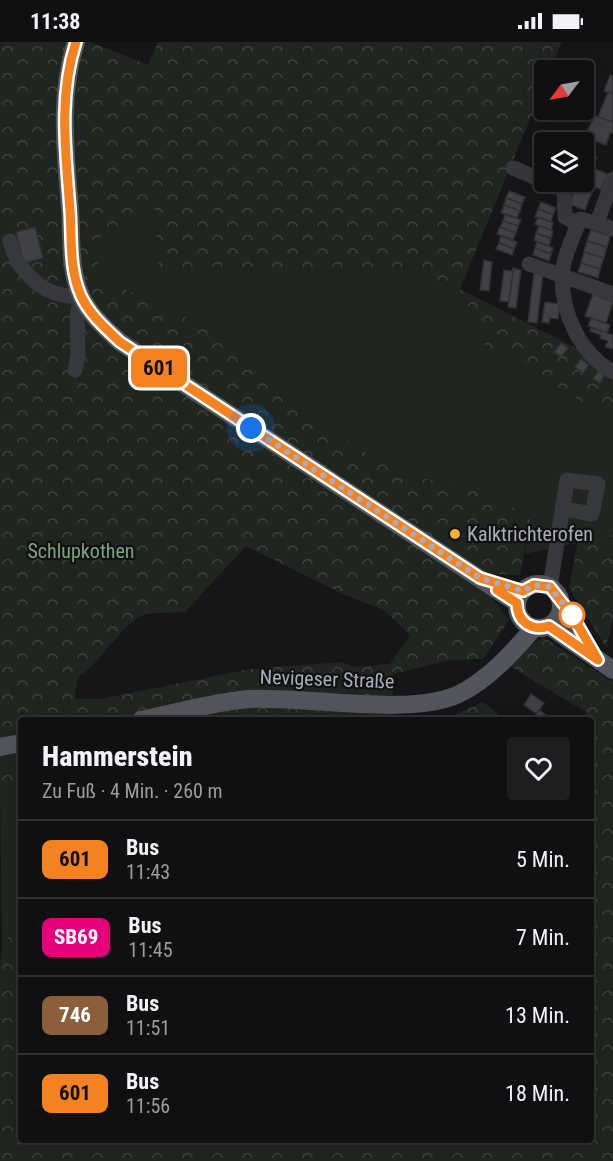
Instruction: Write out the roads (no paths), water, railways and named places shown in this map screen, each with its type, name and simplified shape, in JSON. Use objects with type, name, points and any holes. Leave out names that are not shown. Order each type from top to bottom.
[{"type":"main road","points":[[76,42],[69,68],[66,94],[64,152],[71,253],[81,296],[100,324],[120,342],[480,578],[536,610],[600,661]]},
{"type":"main road","name":"Nevigeser Straße","points":[[156,717],[248,699],[303,699],[403,705],[430,703],[459,694],[506,654],[536,610]]},
{"type":"main road","points":[[0,747],[18,744]]},
{"type":"street","points":[[513,168],[534,177]]},
{"type":"street","points":[[597,223],[613,179]]},
{"type":"street","points":[[564,192],[565,217],[578,224]]},
{"type":"street","points":[[613,229],[580,219],[562,276],[570,322],[574,332],[585,348],[613,372]]},
{"type":"street","points":[[8,252],[21,269],[37,283],[56,294],[81,296],[77,317],[78,355],[75,370]]},
{"type":"street","points":[[530,264],[613,294]]},
{"type":"street","points":[[564,509],[554,558],[544,572],[536,610],[600,661]]},
{"type":"place","name":"Kalktrichterofen","points":[[455,534]]},
{"type":"park label","name":"Schlupkothen","points":[[81,551]]}]
